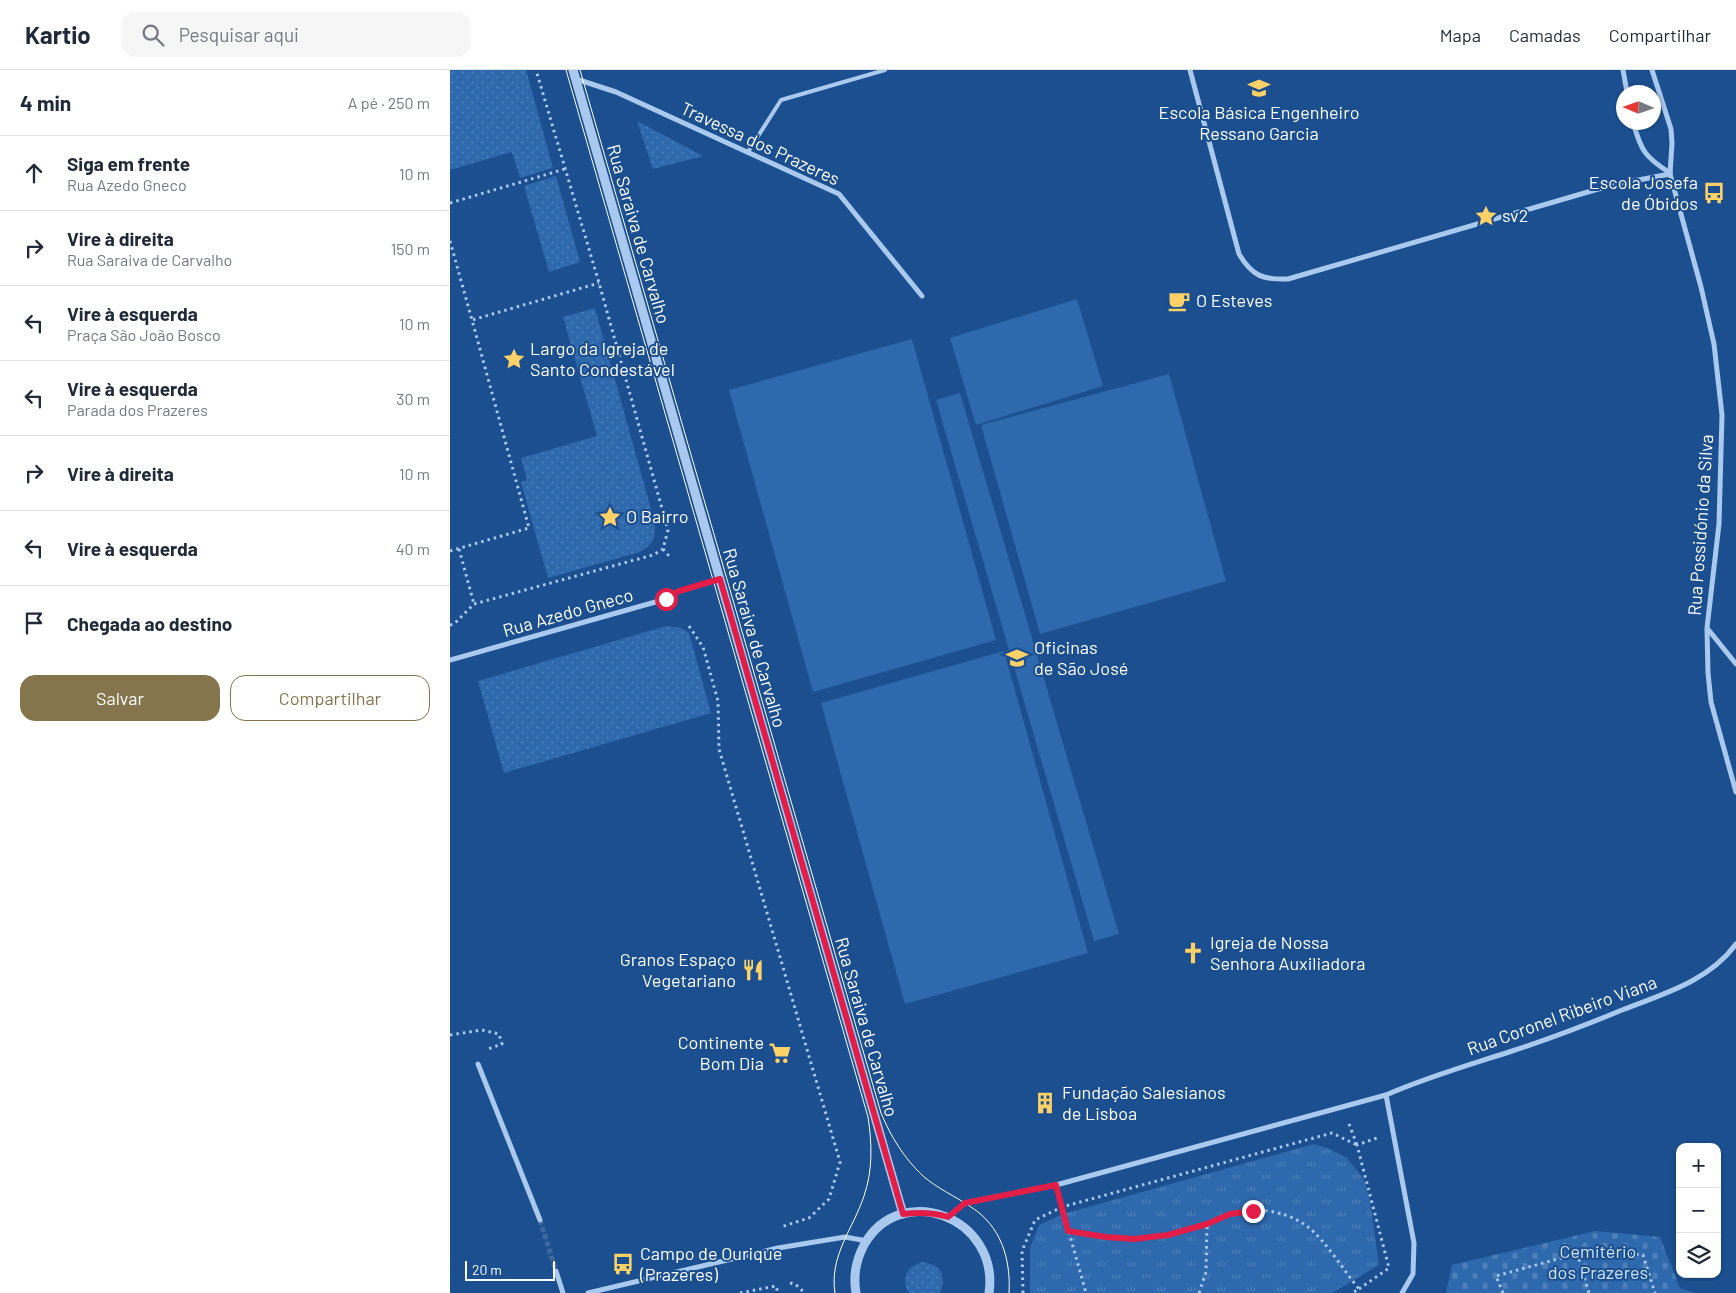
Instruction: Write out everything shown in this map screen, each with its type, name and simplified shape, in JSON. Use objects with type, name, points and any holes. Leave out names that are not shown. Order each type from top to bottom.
[{"type":"street","name":"Rua Saraiva de Carvalho","points":[[573,70],[903,1214]]},
{"type":"street","points":[[1190,70],[1239,254],[1245,265],[1256,275],[1272,280],[1288,279],[1612,185],[1670,174]]},
{"type":"street","points":[[1623,70],[1626,85]]},
{"type":"street","name":"Rua Possidónio da Silva","points":[[1652,70],[1671,129],[1670,174],[1701,287],[1714,344],[1722,415],[1718,524],[1707,628],[1736,664]]},
{"type":"street","name":"Travessa dos Prazeres","points":[[576,80],[616,92],[838,194],[922,296]]},
{"type":"street","points":[[1635,130],[1639,145],[1645,154],[1652,162],[1670,174]]},
{"type":"street","name":"Rua Azedo Gneco","points":[[450,660],[666,599],[679,591],[720,579]]},
{"type":"street","points":[[1707,628],[1711,702],[1736,792]]},
{"type":"street","name":"Rua Coronel Ribeiro Viana","points":[[948,1217],[965,1203],[1056,1185],[1386,1095],[1418,1081],[1549,1039],[1681,987],[1723,960],[1736,944]]},
{"type":"street","points":[[478,1064],[540,1220]]},
{"type":"street","points":[[1386,1095],[1414,1243],[1413,1274],[1402,1293]]},
{"type":"street","points":[[856,1293],[854,1284],[855,1269],[859,1254],[876,1229],[889,1220],[903,1214],[926,1212],[948,1217],[961,1224],[973,1234],[982,1247],[988,1261],[989,1293]]},
{"type":"street","points":[[588,1293],[778,1248],[845,1237],[867,1240]]},
{"type":"street","points":[[556,1271],[563,1293]]},
{"type":"lane","points":[[748,152],[781,100],[885,70]]},
{"type":"path","points":[[450,625],[454,624],[474,604],[653,555],[663,549],[668,530],[566,168],[536,70]]},
{"type":"path","points":[[450,202],[566,168]]},
{"type":"path","points":[[450,241],[529,528],[450,551]]},
{"type":"path","points":[[472,320],[598,283]]},
{"type":"path","points":[[458,549],[474,604]]},
{"type":"path","points":[[663,549],[669,556]]},
{"type":"path","points":[[689,626],[703,647],[712,676],[718,701],[719,749],[840,1162],[830,1199],[809,1218],[774,1230]]},
{"type":"path","points":[[450,1035],[482,1030],[499,1034],[502,1044],[480,1052],[484,1062],[478,1064]]},
{"type":"path","points":[[1022,1293],[1022,1251],[1035,1220],[1062,1207],[1332,1133],[1357,1145],[1394,1132]]},
{"type":"path","points":[[1352,1293],[1359,1290],[1388,1268],[1357,1145]]},
{"type":"path","points":[[1056,1185],[1086,1293]]},
{"type":"path","points":[[1068,1231],[1134,1239],[1168,1235],[1207,1224],[1230,1214],[1268,1210],[1288,1215],[1309,1227],[1359,1290]]},
{"type":"path","points":[[1199,1293],[1206,1272],[1207,1224]]},
{"type":"path","points":[[1503,1293],[1496,1276],[1594,1249],[1643,1255],[1655,1293]]},
{"type":"path","points":[[1577,1253],[1590,1293]]},
{"type":"path","points":[[790,1283],[795,1284],[805,1293]]},
{"type":"path","points":[[740,1293],[776,1286],[778,1293]]},
{"type":"green space","points":[[450,70],[526,70],[553,168],[520,178],[512,152],[450,170]]},
{"type":"green space","points":[[637,121],[703,156],[653,169]]},
{"type":"green space","points":[[556,176],[580,262],[549,272],[524,186]]},
{"type":"green space","points":[[1077,299],[1103,386],[976,425],[950,338]]},
{"type":"green space","points":[[595,308],[655,523],[655,533],[651,544],[640,552],[548,578],[521,482],[527,480],[521,458],[597,436],[563,317]]},
{"type":"green space","points":[[912,339],[996,640],[813,692],[729,390]]},
{"type":"green space","points":[[1169,374],[1226,581],[1040,634],[981,425]]},
{"type":"green space","points":[[960,393],[1119,934],[1094,941],[936,400]]},
{"type":"green space","points":[[666,626],[681,628],[689,633],[711,713],[504,773],[478,681]]},
{"type":"green space","points":[[1004,651],[1088,953],[905,1004],[821,703]]},
{"type":"green space","points":[[1314,1144],[1330,1149],[1347,1158],[1364,1179],[1370,1201],[1379,1265],[1332,1293],[1030,1293],[1030,1248],[1039,1225],[1063,1214]]},
{"type":"green space","name":"Cemitério dos Prazeres","points":[[1595,1231],[1660,1237],[1680,1288],[1695,1293],[1446,1293],[1452,1265]]},
{"type":"green space","points":[[922,1262],[934,1265],[941,1272],[943,1281],[940,1293],[909,1293],[906,1288],[906,1274],[912,1267]]},
{"type":"tunnel","points":[[540,1220],[556,1271]]},
{"type":"tram line","points":[[566,70],[868,1117],[871,1147],[869,1176],[864,1196],[843,1243],[835,1267],[835,1293]]},
{"type":"tram line","points":[[580,70],[881,1113],[899,1147],[916,1169],[935,1185],[971,1207],[990,1224],[997,1234],[1006,1256],[1009,1293]]},
{"type":"place","name":"Escola Básica Engenheiro Ressano Garcia","points":[[1259,88]]},
{"type":"place","name":"Escola Josefa de Óbidos","points":[[1714,193]]},
{"type":"place","name":"sv2","points":[[1486,216]]},
{"type":"place","name":"O Esteves","points":[[1179,301]]},
{"type":"place","name":"Largo da Igreja de Santo Condestável","points":[[514,359]]},
{"type":"place","name":"O Bairro","points":[[610,517]]},
{"type":"place","name":"Oficinas de São José","points":[[1017,658]]},
{"type":"place","name":"Igreja de Nossa Senhora Auxiliadora","points":[[1193,953]]},
{"type":"place","name":"Granos Espaço Vegetariano","points":[[753,970]]},
{"type":"place","name":"Continente Bom Dia","points":[[780,1053]]},
{"type":"place","name":"Fundação Salesianos de Lisboa","points":[[1045,1103]]},
{"type":"place","name":"Campo de Ourique (Prazeres)","points":[[623,1264]]},
{"type":"route","points":[[666,599],[679,591],[720,579],[903,1214],[918,1212],[948,1217],[965,1203],[1056,1185],[1068,1231],[1106,1237],[1134,1239],[1168,1235],[1207,1224],[1230,1214],[1253,1211]]}]
